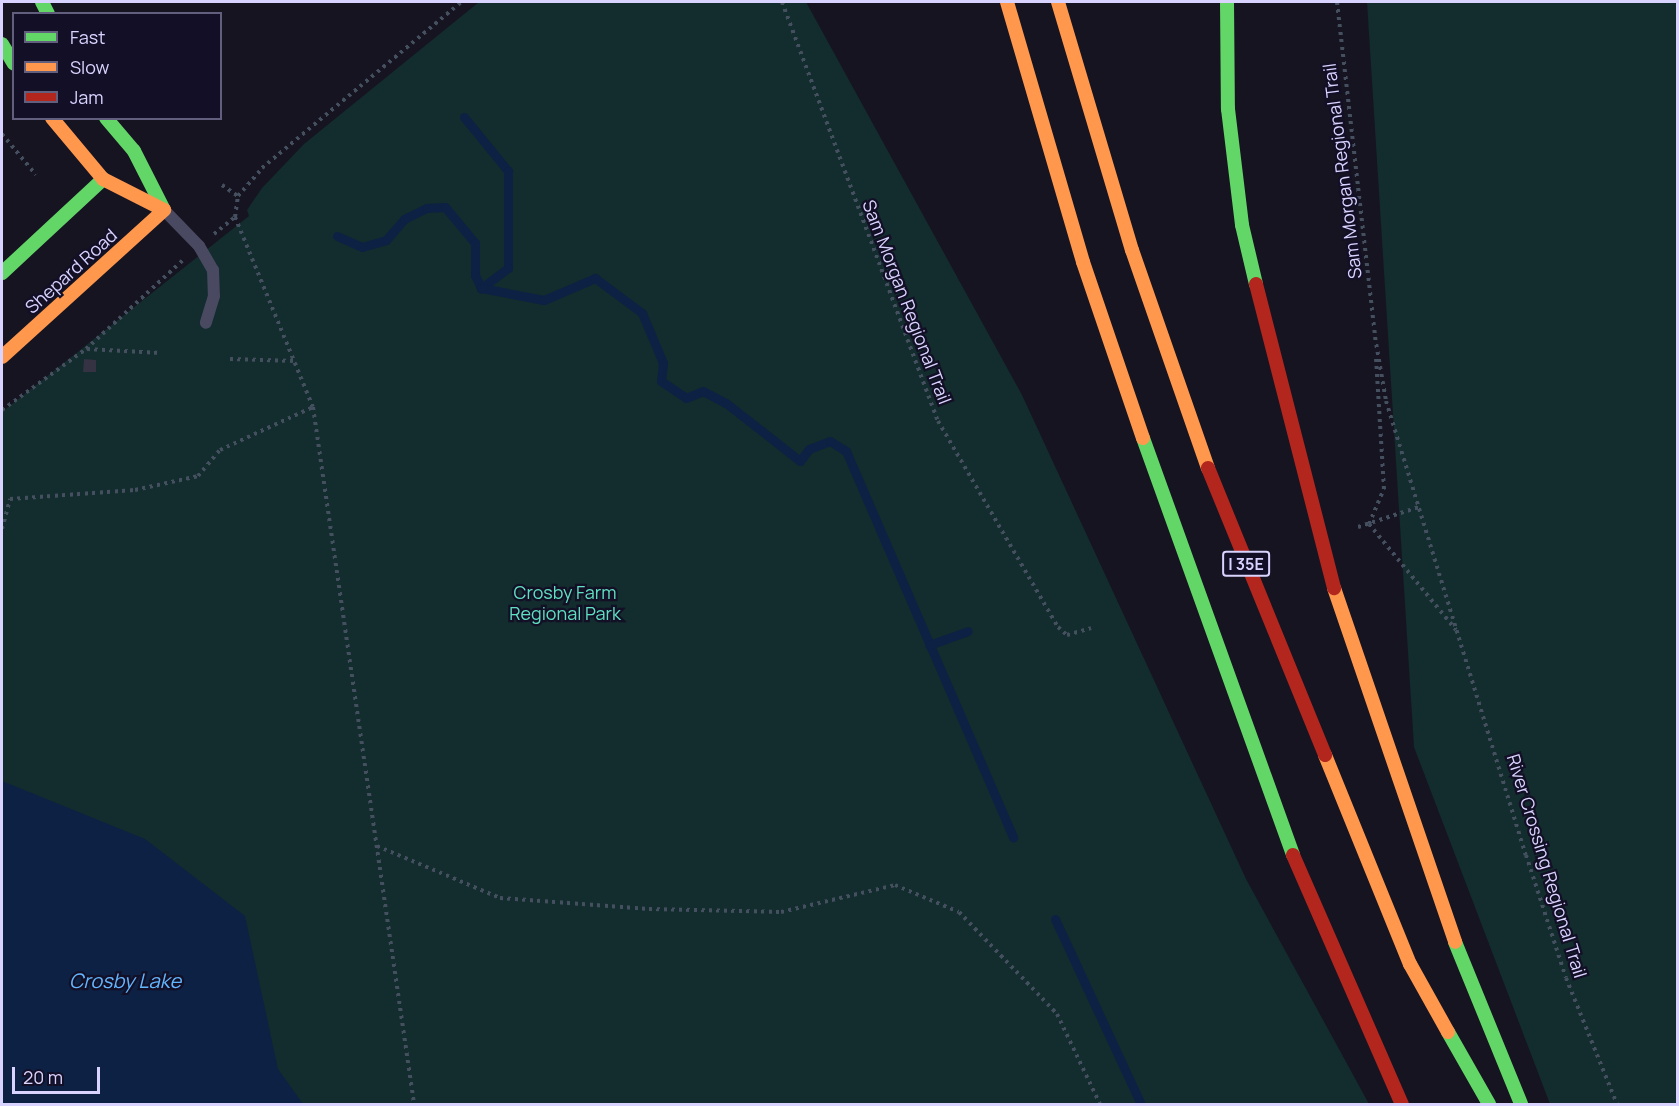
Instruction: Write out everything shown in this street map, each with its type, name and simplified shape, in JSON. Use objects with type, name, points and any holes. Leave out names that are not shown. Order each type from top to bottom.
[{"type":"main road","points":[[1007,2],[1083,262],[1202,613],[1268,798],[1402,1104]]},
{"type":"main road","name":"I 35E","points":[[1058,2],[1132,250],[1228,520],[1410,964],[1489,1104]]},
{"type":"main road","points":[[1227,2],[1228,110],[1242,225],[1319,542],[1446,920],[1521,1104]]},
{"type":"main road","points":[[2,44],[12,61]]},
{"type":"main road","points":[[54,120],[103,179],[164,210]]},
{"type":"main road","points":[[108,120],[134,151],[164,210]]},
{"type":"main road","points":[[2,273],[103,179]]},
{"type":"main road","name":"Shepard Road","points":[[2,357],[164,210]]},
{"type":"lane","points":[[164,210],[199,246],[213,270],[214,296],[206,323]]},
{"type":"path","points":[[414,1104],[313,407],[235,217],[238,196],[304,129],[461,2]]},
{"type":"path","name":"Sam Morgan Regional Trail","points":[[782,2],[938,421],[1058,627],[1068,635],[1091,628]]},
{"type":"path","name":"Sam Morgan Regional Trail","points":[[1337,2],[1375,337],[1384,489],[1369,524]]},
{"type":"path","points":[[2,134],[36,175]]},
{"type":"path","points":[[222,185],[238,196]]},
{"type":"path","points":[[215,234],[235,217]]},
{"type":"path","points":[[2,410],[86,349],[175,267]]},
{"type":"path","name":"Sam Morgan Regional Trail","points":[[1375,337],[1386,402],[1422,506]]},
{"type":"path","points":[[86,349],[161,353]]},
{"type":"path","points":[[230,359],[296,362]]},
{"type":"path","points":[[2,529],[10,499],[135,490],[198,477],[220,450],[313,407]]},
{"type":"path","points":[[1358,527],[1422,506]]},
{"type":"path","name":"River Crossing Regional Trail","points":[[1422,506],[1458,633],[1566,978],[1617,1104]]},
{"type":"path","name":"River Crossing Regional Trail","points":[[1369,524],[1458,633]]},
{"type":"path","points":[[376,846],[500,898],[591,905],[781,912],[895,885],[959,912],[1057,1014],[1100,1104]]},
{"type":"green space","name":"Crosby Farm Regional Park","points":[[479,2],[806,2],[1022,395],[1246,879],[1369,1104],[2,1104],[2,412],[249,216],[247,210],[262,188],[304,144]]},
{"type":"green space","points":[[1367,2],[1677,2],[1677,1104],[1550,1104],[1414,747]]},
{"type":"water","name":"Crosby Lake","points":[[2,781],[145,839],[245,916],[278,1069],[303,1104],[2,1104]]},
{"type":"building","points":[[84,359],[96,360],[96,372],[83,372]]},
{"type":"waterway","points":[[464,117],[508,171],[508,268],[481,288]]},
{"type":"waterway","points":[[337,236],[362,247],[386,240],[404,219],[427,208],[445,207],[475,243],[475,275],[481,288],[544,300],[595,278],[642,313],[663,363],[661,381],[686,398],[703,391],[726,403],[800,461],[809,449],[830,441],[846,451],[1013,837]]},
{"type":"waterway","points":[[929,645],[968,631]]},
{"type":"waterway","points":[[1055,919],[1141,1104]]},
{"type":"traffic: fast","points":[[42,2],[47,12]]},
{"type":"traffic: fast","points":[[1227,2],[1228,109],[1242,225],[1256,284]]},
{"type":"traffic: fast","points":[[2,44],[12,61]]},
{"type":"traffic: fast","points":[[108,120],[134,151],[164,210]]},
{"type":"traffic: fast","points":[[2,273],[103,179]]},
{"type":"traffic: fast","points":[[1143,438],[1293,855]]},
{"type":"traffic: fast","points":[[1455,942],[1521,1104]]},
{"type":"traffic: fast","points":[[1448,1032],[1489,1104]]},
{"type":"traffic: slow","points":[[1007,2],[1083,262],[1143,438]]},
{"type":"traffic: slow","points":[[1058,2],[1132,250],[1208,468]]},
{"type":"traffic: slow","points":[[54,120],[103,179],[164,210]]},
{"type":"traffic: slow","points":[[2,357],[164,210]]},
{"type":"traffic: slow","points":[[1334,588],[1455,942]]},
{"type":"traffic: slow","points":[[1325,755],[1410,964],[1448,1032]]},
{"type":"traffic: jam","points":[[1256,284],[1334,588]]},
{"type":"traffic: jam","points":[[1208,468],[1325,755]]},
{"type":"traffic: jam","points":[[1293,855],[1402,1104]]}]
